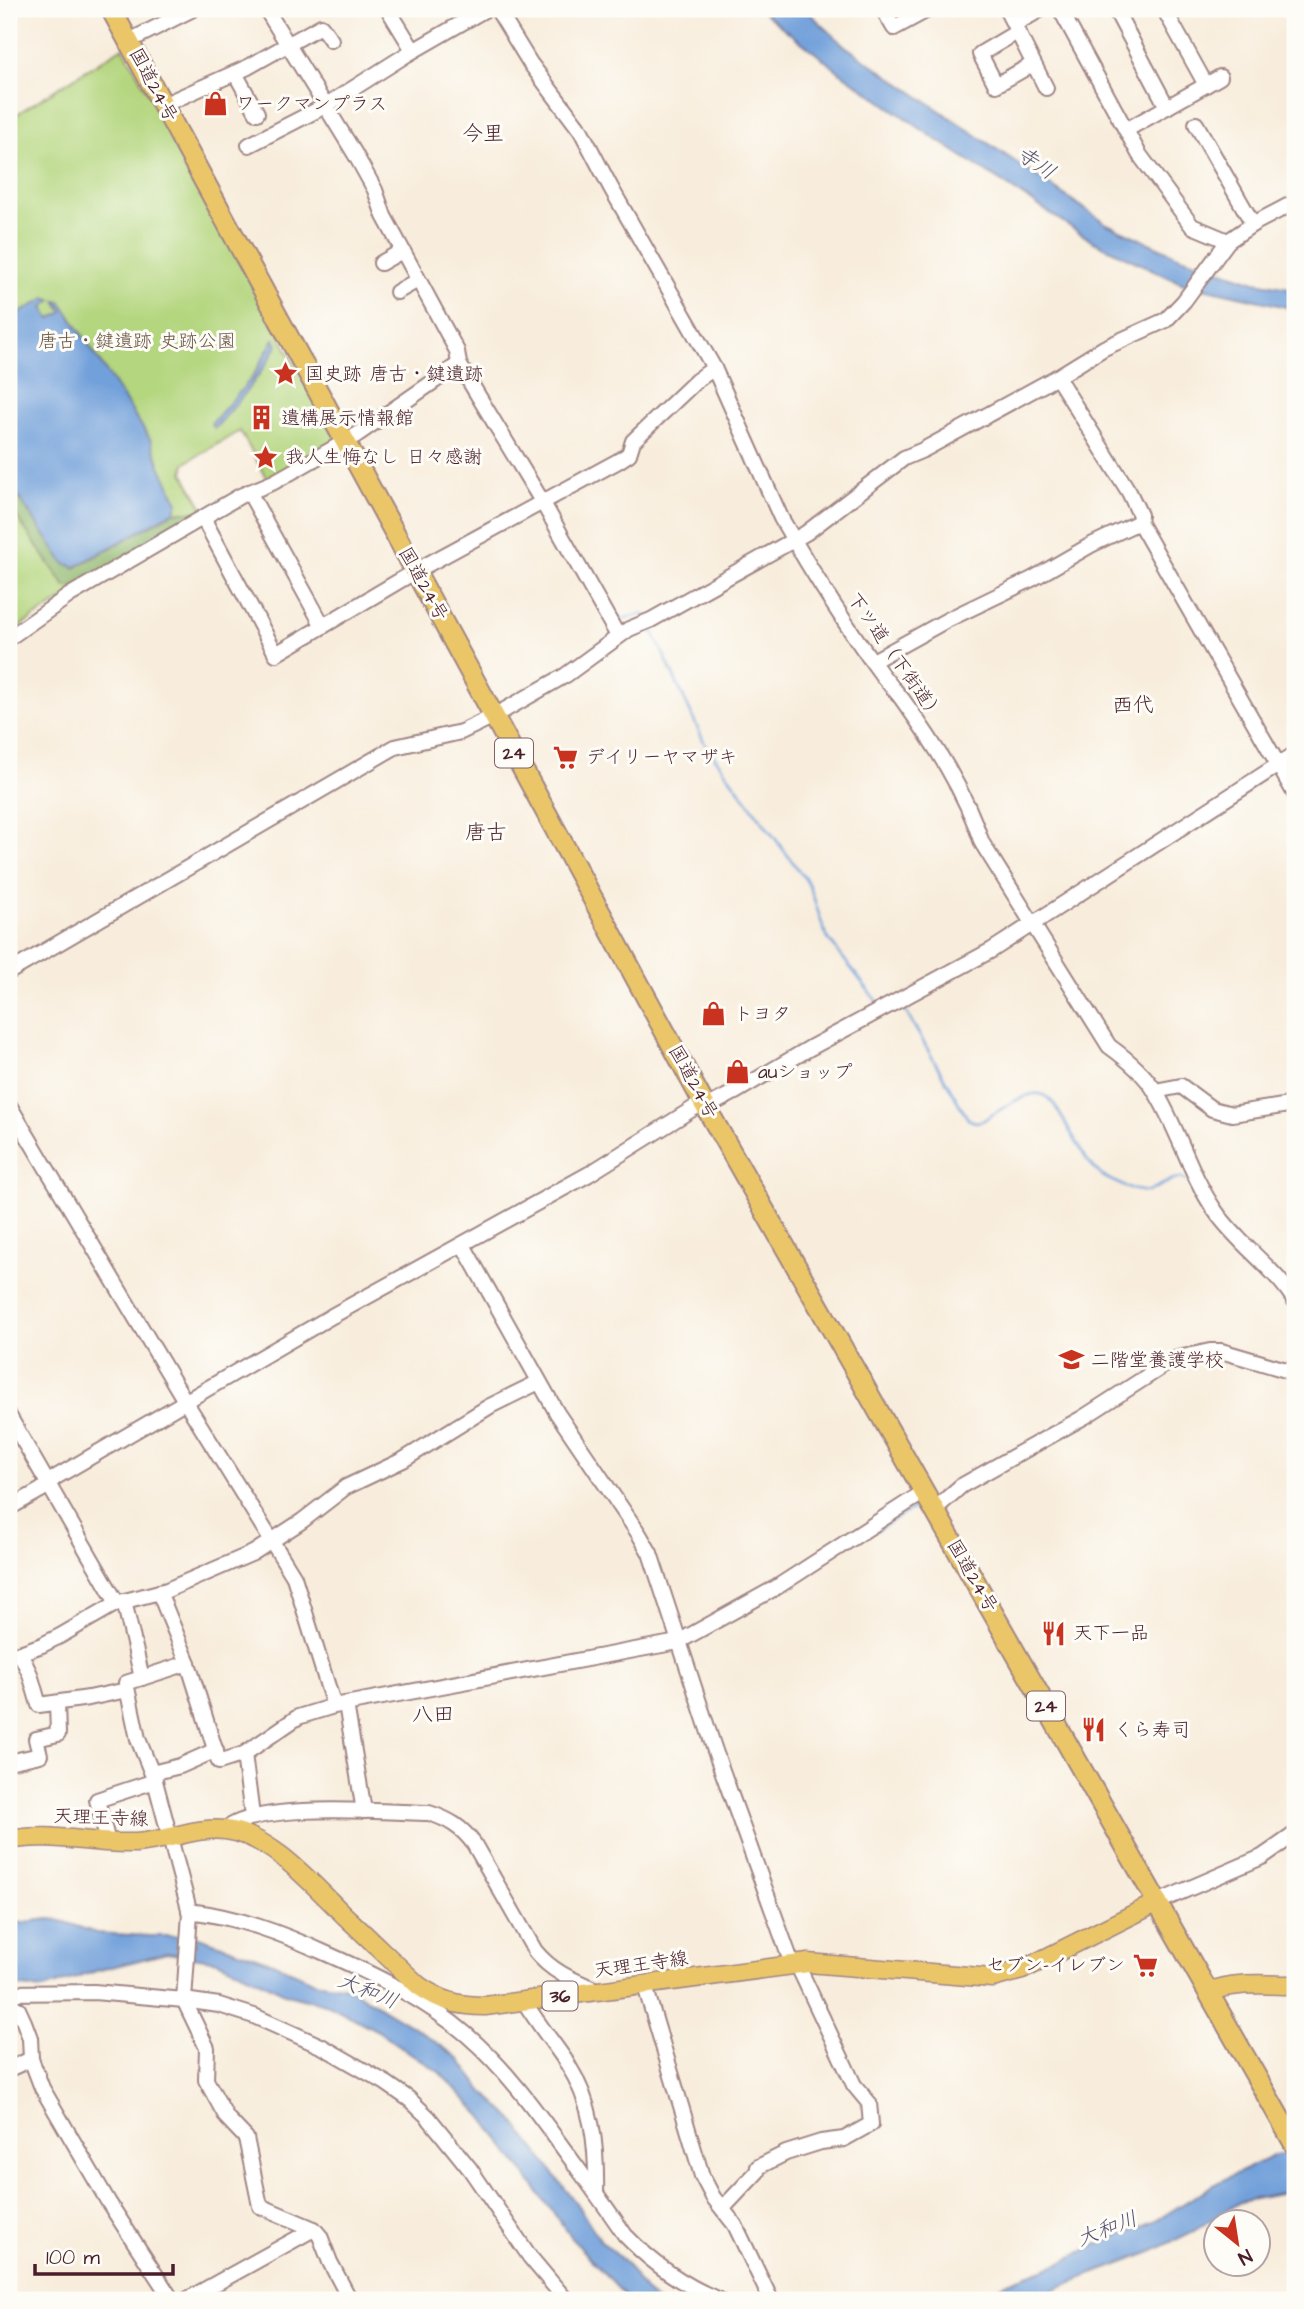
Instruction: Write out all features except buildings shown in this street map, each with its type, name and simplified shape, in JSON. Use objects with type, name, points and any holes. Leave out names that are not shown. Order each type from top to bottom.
[{"type":"highway","name":"国道24号","points":[[111,9],[704,1104],[1295,2144]]},
{"type":"main road","name":"天理王寺線","points":[[9,1840],[57,1837],[140,1843],[225,1830],[259,1841],[292,1864],[419,1986],[436,1998],[467,2006],[600,1992],[808,1963],[992,1978],[1022,1970],[1158,1902]]},
{"type":"main road","points":[[1209,1992],[1221,1987],[1295,1985]]},
{"type":"street","points":[[128,41],[193,9]]},
{"type":"street","points":[[266,9],[327,105],[374,190],[383,216],[457,351],[459,364],[546,501],[618,636]]},
{"type":"street","points":[[388,9],[413,50]]},
{"type":"street","points":[[249,145],[327,105],[413,50],[486,9]]},
{"type":"street","name":"下ツ道（下街道）","points":[[497,9],[530,63],[581,131],[714,368],[793,540],[837,611],[940,755],[975,820],[982,843],[1109,1046],[1131,1062],[1155,1091],[1215,1211],[1241,1244],[1284,1285],[1295,1301]]},
{"type":"street","points":[[883,9],[894,29],[929,9]]},
{"type":"street","points":[[1006,9],[1046,88]]},
{"type":"street","points":[[1034,64],[996,85],[980,54],[1042,9]]},
{"type":"street","points":[[1060,9],[1139,154],[1192,226],[1224,246]]},
{"type":"street","points":[[1115,9],[1167,107]]},
{"type":"street","points":[[1164,9],[1206,85]]},
{"type":"street","points":[[163,105],[235,73],[321,26],[331,40]]},
{"type":"street","points":[[235,73],[257,113]]},
{"type":"street","points":[[1126,130],[1220,77]]},
{"type":"street","points":[[1196,124],[1253,224]]},
{"type":"street","points":[[9,972],[395,747],[461,732],[494,716],[566,675],[618,636],[806,533],[904,458],[1058,377],[1104,348],[1166,320],[1184,301],[1224,246],[1253,224],[1295,201]]},
{"type":"street","points":[[381,263],[402,251]]},
{"type":"street","points":[[397,292],[418,280]]},
{"type":"street","points":[[9,638],[51,606],[249,492],[274,482],[346,440],[459,364]]},
{"type":"street","points":[[203,518],[276,654],[416,572],[629,454],[633,441],[696,381],[714,368]]},
{"type":"street","points":[[1058,377],[1129,492],[1140,514],[1139,522],[1295,794]]},
{"type":"street","points":[[249,492],[323,626]]},
{"type":"street","points":[[873,661],[1139,522]]},
{"type":"street","points":[[9,1508],[41,1490],[56,1477],[364,1297],[589,1174],[694,1108],[716,1102],[737,1091],[1034,925],[1295,754]]},
{"type":"street","points":[[1155,1091],[1181,1087],[1212,1109],[1232,1114],[1295,1104]]},
{"type":"street","points":[[9,1105],[185,1401],[294,1577],[340,1705],[364,1811]]},
{"type":"street","points":[[463,1245],[567,1430],[645,1543],[678,1642],[795,1964],[854,2085],[869,2103],[871,2124],[844,2139],[821,2142],[786,2153],[758,2167],[757,2172],[723,2208]]},
{"type":"street","points":[[934,1510],[961,1486],[1084,1417],[1174,1359],[1221,1350],[1286,1370],[1295,1376]]},
{"type":"street","points":[[128,1690],[39,1705],[30,1674],[15,1655],[60,1636],[121,1602],[159,1592],[239,1560],[273,1541],[346,1487],[403,1460],[490,1406],[539,1382]]},
{"type":"street","points":[[9,1416],[121,1602],[142,1678]]},
{"type":"street","points":[[159,1592],[188,1663],[219,1762],[244,1754],[298,1717],[340,1705],[678,1642],[778,1587],[924,1492]]},
{"type":"street","points":[[188,1663],[126,1683],[138,1739],[154,1777],[189,1912],[184,1998],[207,2048],[206,2080],[227,2118],[246,2138],[260,2206],[314,2229],[320,2236],[350,2300]]},
{"type":"street","points":[[9,1762],[40,1755],[36,1739],[58,1734],[57,1703]]},
{"type":"street","points":[[108,1842],[97,1800],[216,1750]]},
{"type":"street","points":[[244,1754],[253,1816]]},
{"type":"street","points":[[225,1830],[232,1823],[275,1812],[429,1813],[455,1823],[474,1843],[535,1951],[546,1964],[564,1976],[600,1992]]},
{"type":"street","points":[[1158,1902],[1262,1857],[1295,1834]]},
{"type":"street","points":[[189,1912],[238,1920],[273,1930],[378,1976],[437,2012],[466,2034],[510,2078],[625,2235],[641,2252],[682,2283],[719,2300]]},
{"type":"street","points":[[645,1986],[702,2176],[713,2197],[735,2225],[760,2272],[771,2300]]},
{"type":"street","points":[[9,1993],[94,1992],[184,1998],[254,2016],[323,2047],[410,2099],[447,2138],[530,2257],[566,2300]]},
{"type":"street","points":[[524,2001],[569,2066],[590,2113],[595,2136],[596,2193]]},
{"type":"street","points":[[9,2004],[18,2009],[24,2022],[30,2038],[31,2059],[42,2088],[109,2203],[172,2300]]},
{"type":"street","points":[[9,2069],[31,2059]]},
{"type":"street","points":[[186,2300],[314,2229]]},
{"type":"green space","name":"唐古・鍵遺跡 史跡公園","points":[[123,47],[337,441],[269,482],[240,431],[185,463],[183,473],[205,512],[9,633],[9,119]]},
{"type":"green space","points":[[9,484],[64,563],[75,568],[175,512],[194,512],[197,515],[75,588],[65,586],[9,509]]},
{"type":"water","points":[[759,9],[805,9],[845,46],[1107,224],[1178,256],[1255,282],[1295,289],[1295,309],[1181,283],[1094,242],[931,136],[841,73]]},
{"type":"water","points":[[46,298],[52,300],[43,307],[50,319],[63,312],[56,301],[61,302],[150,439],[178,503],[175,511],[75,567],[64,563],[9,483],[9,319]]},
{"type":"water","points":[[274,339],[277,346],[264,368],[215,428],[211,424],[252,378]]},
{"type":"water","points":[[49,1919],[96,1933],[196,1936],[268,1961],[315,1982],[347,1987],[419,2030],[458,2058],[484,2092],[512,2119],[576,2203],[601,2241],[624,2261],[648,2295],[655,2300],[629,2300],[579,2247],[481,2115],[440,2073],[378,2031],[329,2005],[287,1994],[218,1961],[167,1953],[96,1971],[44,1989],[9,1986],[9,1924]]},
{"type":"water","points":[[1295,2152],[1295,2191],[1240,2202],[1230,2208],[1202,2208],[1202,2226],[1194,2231],[1149,2253],[1064,2285],[1036,2300],[980,2300],[1005,2283],[1060,2263],[1096,2245],[1154,2222],[1213,2185],[1275,2155]]},
{"type":"waterway","points":[[613,615],[622,619],[643,614],[646,616]]},
{"type":"waterway","points":[[650,625],[705,744],[806,880],[829,940],[879,1004]]},
{"type":"waterway","points":[[897,1007],[906,1012],[968,1119],[982,1121],[1019,1099],[1034,1094],[1042,1095],[1054,1104],[1087,1160],[1102,1176],[1130,1189],[1147,1192],[1182,1178],[1190,1183],[1198,1196]]},
{"type":"waterway","points":[[1211,1217],[1231,1243],[1276,1289],[1295,1315]]},
{"type":"waterway","points":[[936,1495],[951,1485]]},
{"type":"waterway","points":[[876,1531],[922,1503]]},
{"type":"place","name":"ワークマンプラス","points":[[216,104]]},
{"type":"place","name":"国史跡 唐古・鍵遺跡","points":[[285,374]]},
{"type":"place","name":"遺構展示情報館","points":[[261,418]]},
{"type":"place","name":"我人生悔なし 日々感謝","points":[[265,457]]},
{"type":"place","name":"デイリーヤマザキ","points":[[566,757]]},
{"type":"place","name":"トヨタ","points":[[714,1014]]},
{"type":"place","name":"auショップ","points":[[738,1072]]},
{"type":"place","name":"二階堂養護学校","points":[[1071,1360]]},
{"type":"place","name":"天下一品","points":[[1053,1633]]},
{"type":"place","name":"くら寿司","points":[[1094,1730]]},
{"type":"place","name":"セブン-イレブン","points":[[1145,1965]]},
{"type":"district","name":"今里","points":[[483,133]]},
{"type":"district","name":"西代","points":[[1133,705]]},
{"type":"district","name":"唐古","points":[[486,832]]},
{"type":"district","name":"八田","points":[[433,1714]]},
{"type":"water label","name":"寺川","points":[[1036,163]]},
{"type":"water label","name":"大和川","points":[[368,1991]]},
{"type":"water label","name":"大和川","points":[[1107,2229]]}]
